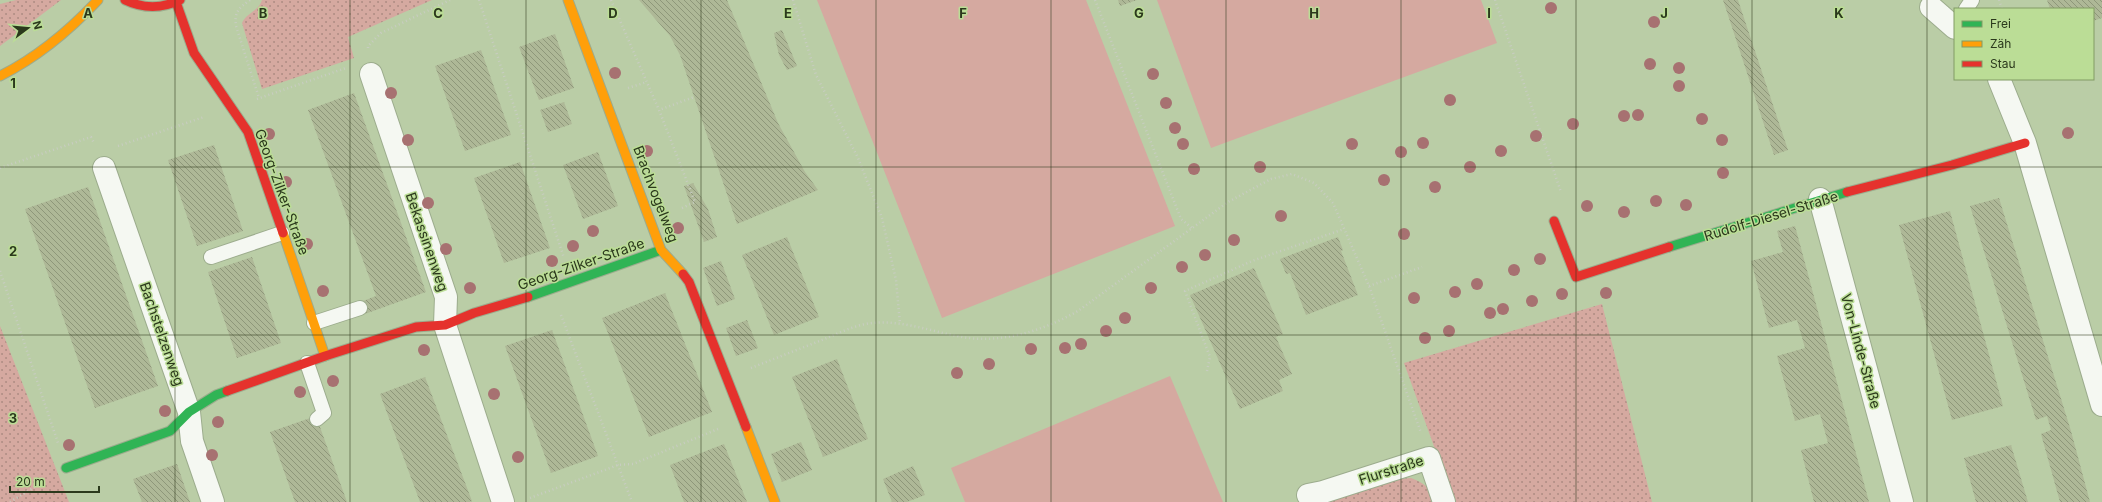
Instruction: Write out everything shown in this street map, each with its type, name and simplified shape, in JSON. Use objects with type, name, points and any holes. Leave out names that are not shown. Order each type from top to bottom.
[{"type":"street","points":[[0,76],[30,60],[55,42],[98,0]]},
{"type":"street","points":[[125,0],[149,8],[167,6],[178,1]]},
{"type":"street","name":"Brachvogelweg","points":[[568,0],[661,250],[676,264],[689,282],[775,502]]},
{"type":"street","name":"Georg-Zilker-Straße","points":[[178,1],[194,53],[248,132],[325,356]]},
{"type":"street","points":[[1930,3],[1954,26]]},
{"type":"street","name":"Bekassinenweg","points":[[362,70],[446,298],[445,325],[503,502]]},
{"type":"street","points":[[1999,80],[2026,143],[2102,405]]},
{"type":"street","name":"Rudolf-Diesel-Straße","points":[[1554,221],[1576,277],[1820,199],[1952,165],[2026,143]]},
{"type":"street","name":"Bachstelzenweg","points":[[104,168],[189,412],[192,441],[213,502]]},
{"type":"street","name":"Von-Linde-Straße","points":[[1820,199],[1902,502]]},
{"type":"street","name":"Georg-Zilker-Straße","points":[[66,468],[170,431],[189,412],[216,395],[325,356],[416,327],[445,325],[474,313],[551,290],[572,281],[661,250]]},
{"type":"street","name":"Flurstraße","points":[[1308,495],[1323,492],[1429,458],[1444,502]]},
{"type":"lane","points":[[211,257],[282,233]]},
{"type":"lane","points":[[314,323],[360,308]]},
{"type":"lane","points":[[307,363],[324,413],[317,419]]},
{"type":"path","points":[[250,0],[238,9],[235,16],[236,26],[259,98],[362,70]]},
{"type":"path","points":[[380,32],[450,0]]},
{"type":"path","points":[[479,0],[572,281]]},
{"type":"path","points":[[611,0],[659,110],[695,202],[682,208]]},
{"type":"path","points":[[793,0],[816,75],[858,158],[882,218],[896,280],[900,324]]},
{"type":"path","points":[[1095,0],[1182,219],[1193,229]]},
{"type":"path","points":[[1495,0],[1561,192]]},
{"type":"path","points":[[659,110],[694,97]]},
{"type":"path","points":[[136,141],[200,118]]},
{"type":"path","points":[[0,168],[82,140]]},
{"type":"path","points":[[726,378],[872,323],[900,324],[964,337],[985,339],[1036,331],[1055,324],[1078,311],[1193,229],[1228,202],[1271,179],[1292,174],[1314,183],[1333,203],[1369,286],[1429,458]]},
{"type":"path","points":[[1207,371],[1210,357],[1185,291],[1252,261],[1344,229]]},
{"type":"path","points":[[1369,286],[1422,267]]},
{"type":"path","points":[[0,271],[66,468],[10,502]]},
{"type":"path","points":[[551,290],[632,502]]},
{"type":"path","points":[[526,499],[618,465],[633,464],[743,419]]},
{"type":"shaded area","points":[[16,0],[61,0],[0,46],[0,4]]},
{"type":"shaded area","points":[[262,0],[432,0],[348,37],[354,58],[262,89],[242,23],[247,16],[258,7]]},
{"type":"shaded area","points":[[817,0],[1086,0],[1175,226],[942,318]]},
{"type":"shaded area","points":[[1157,0],[1481,0],[1497,43],[1211,148]]},
{"type":"shaded area","points":[[1602,304],[1652,502],[1454,502],[1404,363]]},
{"type":"shaded area","points":[[0,326],[69,502],[0,502]]},
{"type":"shaded area","points":[[1170,376],[1223,502],[965,502],[951,468]]},
{"type":"shaded area","points":[[1411,478],[1427,487],[1437,502],[1327,502],[1398,479]]},
{"type":"building","points":[[639,0],[727,0],[778,123],[805,172],[818,190],[737,224],[680,55],[670,36]]},
{"type":"building","points":[[1118,0],[1137,0],[1120,6]]},
{"type":"building","points":[[1723,0],[1738,0],[1788,150],[1774,155]]},
{"type":"building","points":[[2047,0],[2102,0],[2102,18],[2094,21],[2094,8],[2050,8]]},
{"type":"building","points":[[782,30],[797,66],[787,70],[779,55],[774,33]]},
{"type":"building","points":[[555,34],[574,88],[539,100],[519,47]]},
{"type":"building","points":[[481,50],[511,135],[465,151],[435,66]]},
{"type":"building","points":[[354,93],[426,292],[362,315],[358,303],[376,296],[308,110]]},
{"type":"building","points":[[564,102],[572,124],[548,132],[540,110]]},
{"type":"building","points":[[214,145],[243,231],[197,246],[168,160]]},
{"type":"building","points":[[598,152],[618,206],[583,219],[563,165]]},
{"type":"building","points":[[520,162],[550,248],[504,263],[474,178]]},
{"type":"building","points":[[693,183],[708,209],[717,237],[704,242],[684,186]]},
{"type":"building","points":[[88,187],[158,386],[95,408],[25,209]]},
{"type":"building","points":[[1999,198],[2071,431],[2090,502],[2060,502],[2041,434],[2051,430],[2047,416],[2036,420],[1970,206]]},
{"type":"building","points":[[1950,211],[2003,406],[1952,420],[1899,225]]},
{"type":"building","points":[[1795,226],[1869,502],[1814,502],[1801,450],[1828,443],[1820,414],[1795,421],[1777,356],[1805,348],[1797,320],[1769,328],[1751,261],[1783,252],[1777,231]]},
{"type":"building","points":[[787,237],[819,317],[774,335],[742,255]]},
{"type":"building","points":[[1338,237],[1343,250],[1341,251],[1358,295],[1306,315],[1290,273],[1286,274],[1280,259]]},
{"type":"building","points":[[252,257],[281,343],[237,358],[208,272]]},
{"type":"building","points":[[721,261],[735,299],[717,306],[703,268]]},
{"type":"building","points":[[1254,268],[1283,334],[1276,337],[1292,374],[1279,380],[1283,391],[1240,409],[1190,295]]},
{"type":"building","points":[[665,293],[712,412],[649,437],[602,318]]},
{"type":"building","points":[[747,320],[758,348],[736,356],[726,328]]},
{"type":"building","points":[[552,330],[598,456],[551,473],[505,346]]},
{"type":"building","points":[[837,359],[868,439],[823,457],[792,377]]},
{"type":"building","points":[[425,377],[472,501],[470,502],[420,502],[380,394]]},
{"type":"building","points":[[316,416],[347,502],[295,502],[270,432]]},
{"type":"building","points":[[801,442],[812,470],[782,482],[771,454]]},
{"type":"building","points":[[724,444],[747,502],[684,502],[670,465]]},
{"type":"building","points":[[2011,445],[2028,502],[1976,502],[1964,458]]},
{"type":"building","points":[[177,464],[190,502],[142,502],[133,479]]},
{"type":"building","points":[[913,466],[925,495],[907,502],[892,502],[883,479]]},
{"type":"traffic: fast","points":[[1669,247],[1847,192]]},
{"type":"traffic: fast","points":[[528,297],[661,250]]},
{"type":"traffic: fast","points":[[66,468],[170,431],[189,412],[216,395],[227,391]]},
{"type":"traffic: slow","points":[[0,76],[14,69],[40,52],[64,33],[98,0]]},
{"type":"traffic: slow","points":[[568,0],[661,250],[683,274]]},
{"type":"traffic: slow","points":[[283,233],[325,356]]},
{"type":"traffic: slow","points":[[746,427],[775,502]]},
{"type":"traffic: jam","points":[[125,0],[139,5],[152,7],[166,5],[180,0]]},
{"type":"traffic: jam","points":[[176,2],[194,53],[248,132],[283,233]]},
{"type":"traffic: jam","points":[[1847,192],[1952,165],[2025,143]]},
{"type":"traffic: jam","points":[[1554,221],[1576,277],[1669,247]]},
{"type":"traffic: jam","points":[[683,274],[689,282],[746,427]]},
{"type":"traffic: jam","points":[[227,391],[325,356],[416,327],[445,325],[474,313],[528,297]]}]
